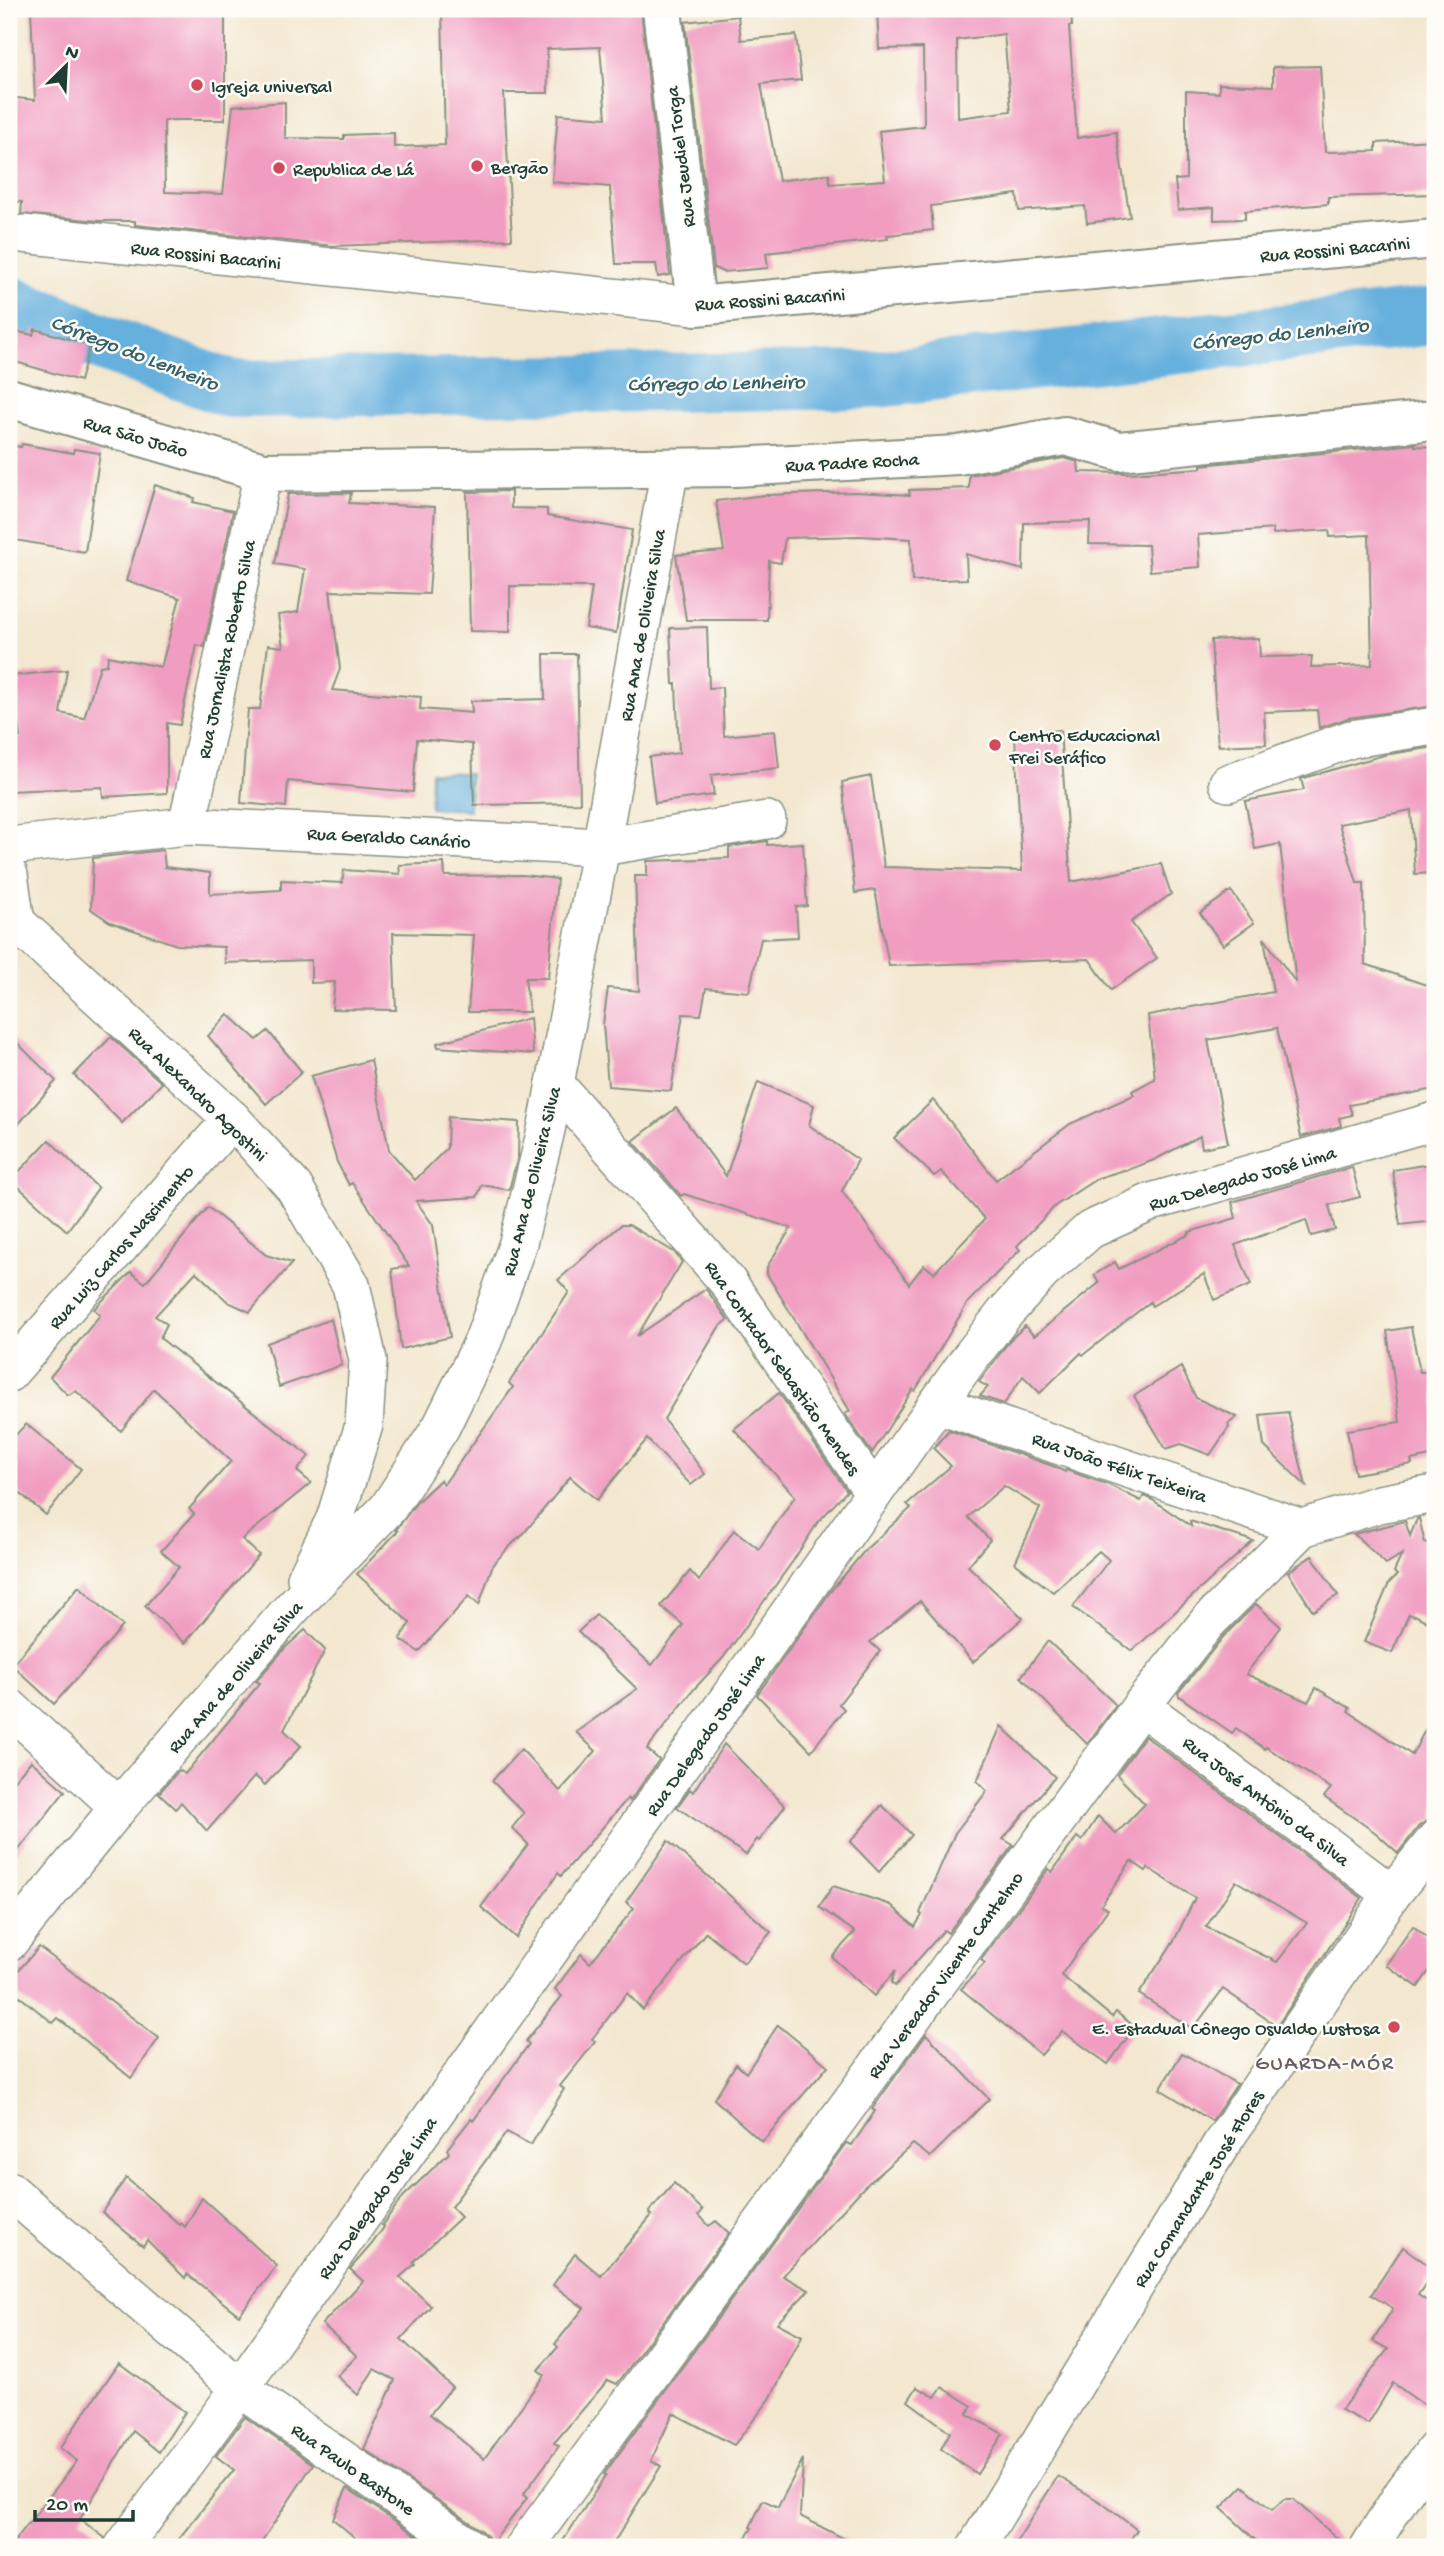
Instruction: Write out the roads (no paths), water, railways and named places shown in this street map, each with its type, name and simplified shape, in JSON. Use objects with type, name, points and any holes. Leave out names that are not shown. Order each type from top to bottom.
[{"type":"main road","name":"Rua Jeudiel Torga","points":[[662,9],[696,306]]},
{"type":"main road","name":"Rua Rossini Bacarini","points":[[696,306],[1435,239]]},
{"type":"main road","name":"Rua São João","points":[[9,398],[263,472]]},
{"type":"main road","name":"Rua Padre Rocha","points":[[263,472],[670,468],[958,455],[1065,436],[1119,451],[1435,420]]},
{"type":"street","name":"Rua Rossini Bacarini","points":[[23,234],[696,306]]},
{"type":"street","name":"Rua Ana de Oliveira Silva","points":[[9,1942],[119,1807],[291,1609],[388,1508],[441,1427],[483,1340],[518,1243],[555,1084],[670,468]]},
{"type":"street","name":"Rua Jornalista Roberto Silva","points":[[187,826],[263,472]]},
{"type":"street","points":[[1228,783],[1352,739],[1435,726]]},
{"type":"street","name":"Rua Geraldo Canário","points":[[9,846],[187,826],[601,847],[767,820]]},
{"type":"street","points":[[9,875],[12,928]]},
{"type":"street","name":"Rua Alexandro Agostini","points":[[12,928],[232,1119],[294,1187],[351,1285],[368,1360],[364,1425],[335,1519],[291,1609]]},
{"type":"street","name":"Rua Contador Sebastião Mendes","points":[[555,1084],[727,1281],[874,1493]]},
{"type":"street","name":"Rua Luiz Carlos Nascimento","points":[[9,1373],[232,1119]]},
{"type":"street","name":"Rua Delegado José Lima","points":[[123,2547],[240,2388],[937,1404],[1005,1313],[1042,1272],[1090,1230],[1151,1202],[1435,1121]]},
{"type":"street","name":"Rua João Félix Teixeira","points":[[937,1404],[1302,1528]]},
{"type":"street","name":"Rua Vereador Vicente Cantelmo","points":[[524,2547],[1141,1706],[1207,1623],[1302,1528],[1379,1504],[1435,1494]]},
{"type":"street","name":"Rua José Antônio da Silva","points":[[1141,1706],[1392,1894]]},
{"type":"street","points":[[9,1707],[119,1807]]},
{"type":"street","name":"Rua Comandante José Flores","points":[[976,2547],[1222,2143],[1392,1894],[1435,1840]]},
{"type":"street","name":"Rua Paulo Bastone","points":[[9,2190],[240,2388],[469,2547]]},
{"type":"street","points":[[1370,2547],[1403,2493],[1435,2450]]},
{"type":"water","points":[[431,772],[470,773],[469,810],[430,808]]},
{"type":"waterway","name":"Córrego do Lenheiro","points":[[9,304],[112,346],[230,389],[869,380],[1435,316]]},
{"type":"place","name":"Igreja universal","points":[[197,85]]},
{"type":"place","name":"Bergão","points":[[477,166]]},
{"type":"place","name":"Republica de Lá","points":[[279,168]]},
{"type":"place","name":"Centro Educacional Frei Seráfico","points":[[995,745]]},
{"type":"place","name":"E. Estadual Cônego Osvaldo Lustosa","points":[[1394,2027]]},
{"type":"district","name":"GUARDA-MÓR","points":[[1325,2062]]}]
